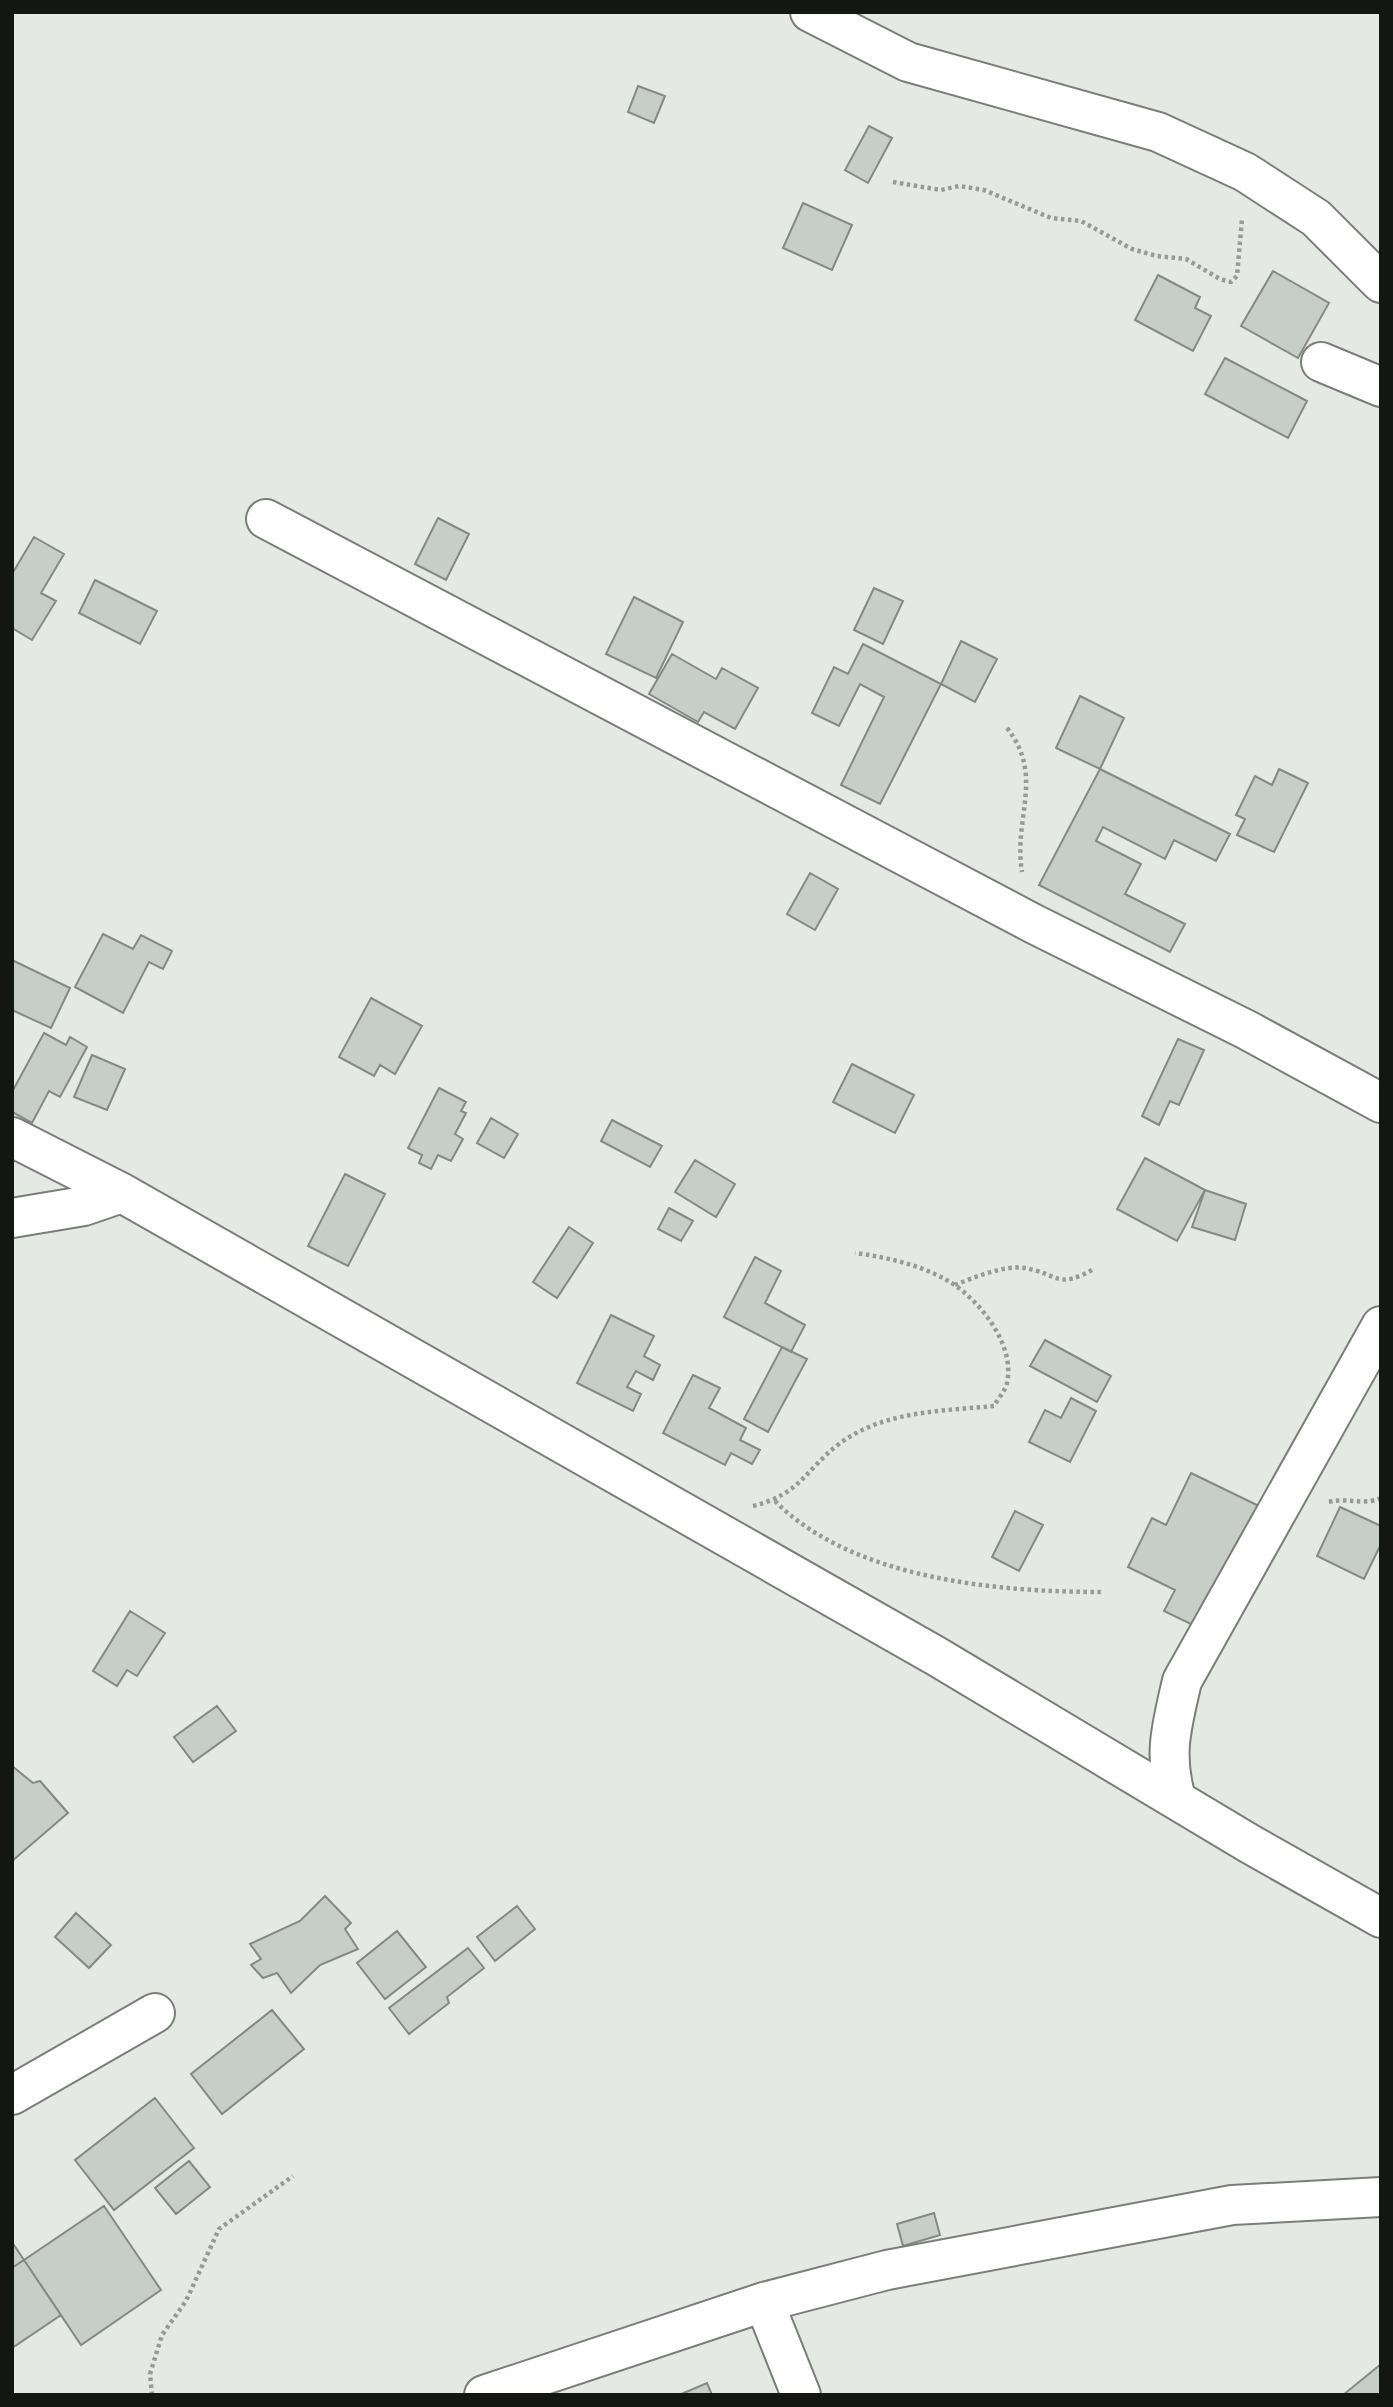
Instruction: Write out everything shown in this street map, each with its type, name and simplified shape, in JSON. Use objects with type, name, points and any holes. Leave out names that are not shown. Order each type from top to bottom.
[{"type":"street","points":[[810,12],[908,62],[1158,132],[1245,172],[1316,218],[1381,283]]},
{"type":"street","points":[[1321,362],[1381,387]]},
{"type":"street","points":[[266,519],[1034,924],[1247,1030],[1381,1103]]},
{"type":"street","points":[[12,1138],[122,1193],[936,1656],[1381,1918]]},
{"type":"street","points":[[12,1218],[84,1206],[122,1193]]},
{"type":"street","points":[[1176,1798],[1168,1769],[1169,1735],[1182,1681],[1381,1326]]},
{"type":"street","points":[[12,2095],[155,2013]]},
{"type":"street","points":[[484,2395],[764,2302],[887,2270],[1232,2205],[1381,2197]]},
{"type":"street","points":[[764,2302],[801,2395]]},
{"type":"path","points":[[893,182],[941,190],[960,186],[984,190],[1051,218],[1081,221],[1132,249],[1157,256],[1186,259],[1220,279],[1231,282],[1237,275],[1245,172]]},
{"type":"path","points":[[1007,728],[1019,743],[1026,761],[1028,778],[1021,864],[1034,924]]},
{"type":"path","points":[[740,1509],[775,1501],[804,1481],[838,1445],[872,1425],[919,1413],[994,1406],[1007,1385],[1005,1351],[998,1332],[966,1293],[910,1264],[855,1253]]},
{"type":"path","points":[[954,1285],[1015,1268],[1027,1268],[1054,1280],[1065,1281],[1094,1269]]},
{"type":"path","points":[[775,1501],[788,1513],[860,1555],[929,1576],[1002,1586],[1101,1592]]},
{"type":"path","points":[[152,2395],[150,2375],[162,2335],[186,2301],[219,2229],[293,2176]]},
{"type":"building","points":[[638,86],[665,96],[654,123],[628,112]]},
{"type":"building","points":[[869,126],[892,138],[868,183],[845,170]]},
{"type":"building","points":[[803,203],[852,225],[832,270],[783,248]]},
{"type":"building","points":[[1273,271],[1329,303],[1298,358],[1241,326]]},
{"type":"building","points":[[1158,275],[1200,297],[1195,308],[1211,316],[1193,351],[1135,320]]},
{"type":"building","points":[[1225,358],[1307,401],[1288,438],[1205,394]]},
{"type":"building","points":[[438,518],[469,534],[446,580],[415,564]]},
{"type":"building","points":[[34,537],[64,554],[41,593],[56,601],[32,640],[12,628],[12,574]]},
{"type":"building","points":[[95,580],[157,611],[140,644],[79,613]]},
{"type":"building","points":[[874,588],[903,601],[883,644],[854,630]]},
{"type":"building","points":[[634,597],[683,622],[656,678],[606,654]]},
{"type":"building","points":[[961,641],[997,659],[975,702],[941,684]]},
{"type":"building","points":[[863,644],[941,684],[880,804],[841,785],[884,697],[860,684],[839,726],[812,713],[834,667],[848,674]]},
{"type":"building","points":[[672,654],[716,679],[722,668],[758,688],[735,729],[704,712],[698,722],[649,694]]},
{"type":"building","points":[[1080,696],[1124,718],[1100,769],[1056,748]]},
{"type":"building","points":[[1100,769],[1230,834],[1216,861],[1174,840],[1165,859],[1103,827],[1096,841],[1141,864],[1125,894],[1185,924],[1170,952],[1039,885]]},
{"type":"building","points":[[1279,769],[1308,783],[1274,852],[1237,835],[1245,819],[1236,815],[1255,776],[1272,785]]},
{"type":"building","points":[[810,873],[838,889],[815,930],[787,914]]},
{"type":"building","points":[[103,934],[133,949],[141,935],[172,951],[163,969],[149,962],[123,1013],[75,987]]},
{"type":"building","points":[[12,960],[70,988],[51,1028],[12,1010]]},
{"type":"building","points":[[371,998],[422,1026],[395,1074],[380,1065],[374,1076],[339,1057]]},
{"type":"building","points":[[44,1033],[66,1045],[70,1037],[87,1047],[60,1097],[49,1091],[32,1123],[12,1112],[12,1092]]},
{"type":"building","points":[[1178,1039],[1204,1050],[1179,1105],[1170,1101],[1159,1125],[1142,1116]]},
{"type":"building","points":[[92,1055],[125,1069],[107,1110],[74,1097]]},
{"type":"building","points":[[852,1064],[914,1095],[895,1133],[833,1102]]},
{"type":"building","points":[[439,1088],[466,1102],[461,1111],[466,1113],[455,1134],[463,1139],[451,1161],[438,1155],[431,1169],[419,1163],[422,1155],[408,1148]]},
{"type":"building","points":[[491,1118],[518,1134],[504,1158],[477,1143]]},
{"type":"building","points":[[612,1120],[662,1146],[650,1167],[601,1141]]},
{"type":"building","points":[[1145,1158],[1205,1190],[1177,1241],[1117,1209]]},
{"type":"building","points":[[695,1160],[735,1184],[716,1217],[675,1192]]},
{"type":"building","points":[[345,1174],[385,1194],[348,1266],[308,1246]]},
{"type":"building","points":[[1205,1190],[1246,1204],[1235,1240],[1192,1227]]},
{"type":"building","points":[[669,1208],[693,1221],[681,1241],[658,1229]]},
{"type":"building","points":[[569,1227],[593,1243],[557,1298],[533,1282]]},
{"type":"building","points":[[755,1257],[781,1271],[765,1303],[805,1325],[791,1352],[724,1317]]},
{"type":"building","points":[[611,1315],[654,1336],[644,1356],[660,1365],[653,1380],[636,1371],[627,1387],[641,1394],[633,1411],[577,1383]]},
{"type":"building","points":[[1045,1340],[1111,1376],[1097,1402],[1030,1366]]},
{"type":"building","points":[[782,1347],[807,1359],[768,1432],[744,1419]]},
{"type":"building","points":[[693,1375],[720,1388],[709,1408],[746,1428],[740,1440],[760,1450],[752,1464],[731,1453],[725,1465],[663,1433]]},
{"type":"building","points":[[1071,1398],[1096,1411],[1070,1462],[1029,1442],[1045,1410],[1061,1418]]},
{"type":"building","points":[[1191,1473],[1259,1506],[1199,1628],[1164,1611],[1175,1590],[1128,1567],[1152,1518],[1166,1525]]},
{"type":"building","points":[[1340,1507],[1381,1526],[1381,1544],[1364,1579],[1317,1556]]},
{"type":"building","points":[[1015,1511],[1043,1525],[1019,1571],[992,1557]]},
{"type":"building","points":[[130,1611],[165,1633],[137,1676],[127,1670],[117,1686],[93,1671]]},
{"type":"building","points":[[217,1706],[236,1731],[193,1762],[174,1737]]},
{"type":"building","points":[[12,1766],[33,1783],[40,1781],[68,1813],[12,1861]]},
{"type":"building","points":[[325,1896],[351,1923],[345,1929],[358,1949],[320,1965],[291,1993],[277,1973],[263,1978],[251,1965],[261,1959],[250,1944],[300,1921]]},
{"type":"building","points":[[517,1906],[535,1929],[495,1961],[477,1937]]},
{"type":"building","points":[[76,1913],[111,1945],[89,1968],[55,1937]]},
{"type":"building","points":[[397,1931],[426,1967],[385,1999],[357,1963]]},
{"type":"building","points":[[468,1948],[484,1968],[447,1997],[449,2003],[409,2034],[389,2008]]},
{"type":"building","points":[[272,2010],[304,2049],[222,2114],[191,2074]]},
{"type":"building","points":[[155,2098],[194,2148],[114,2210],[75,2160]]},
{"type":"building","points":[[189,2161],[210,2187],[176,2214],[155,2188]]},
{"type":"building","points":[[104,2206],[161,2290],[81,2345],[24,2260]]},
{"type":"building","points":[[934,2213],[940,2235],[903,2246],[897,2224]]},
{"type":"building","points":[[12,2242],[24,2260],[12,2268]]},
{"type":"building","points":[[24,2260],[61,2315],[12,2348],[12,2268]]},
{"type":"building","points":[[1381,2364],[1381,2395],[1343,2395]]},
{"type":"building","points":[[707,2383],[712,2395],[679,2395]]}]
